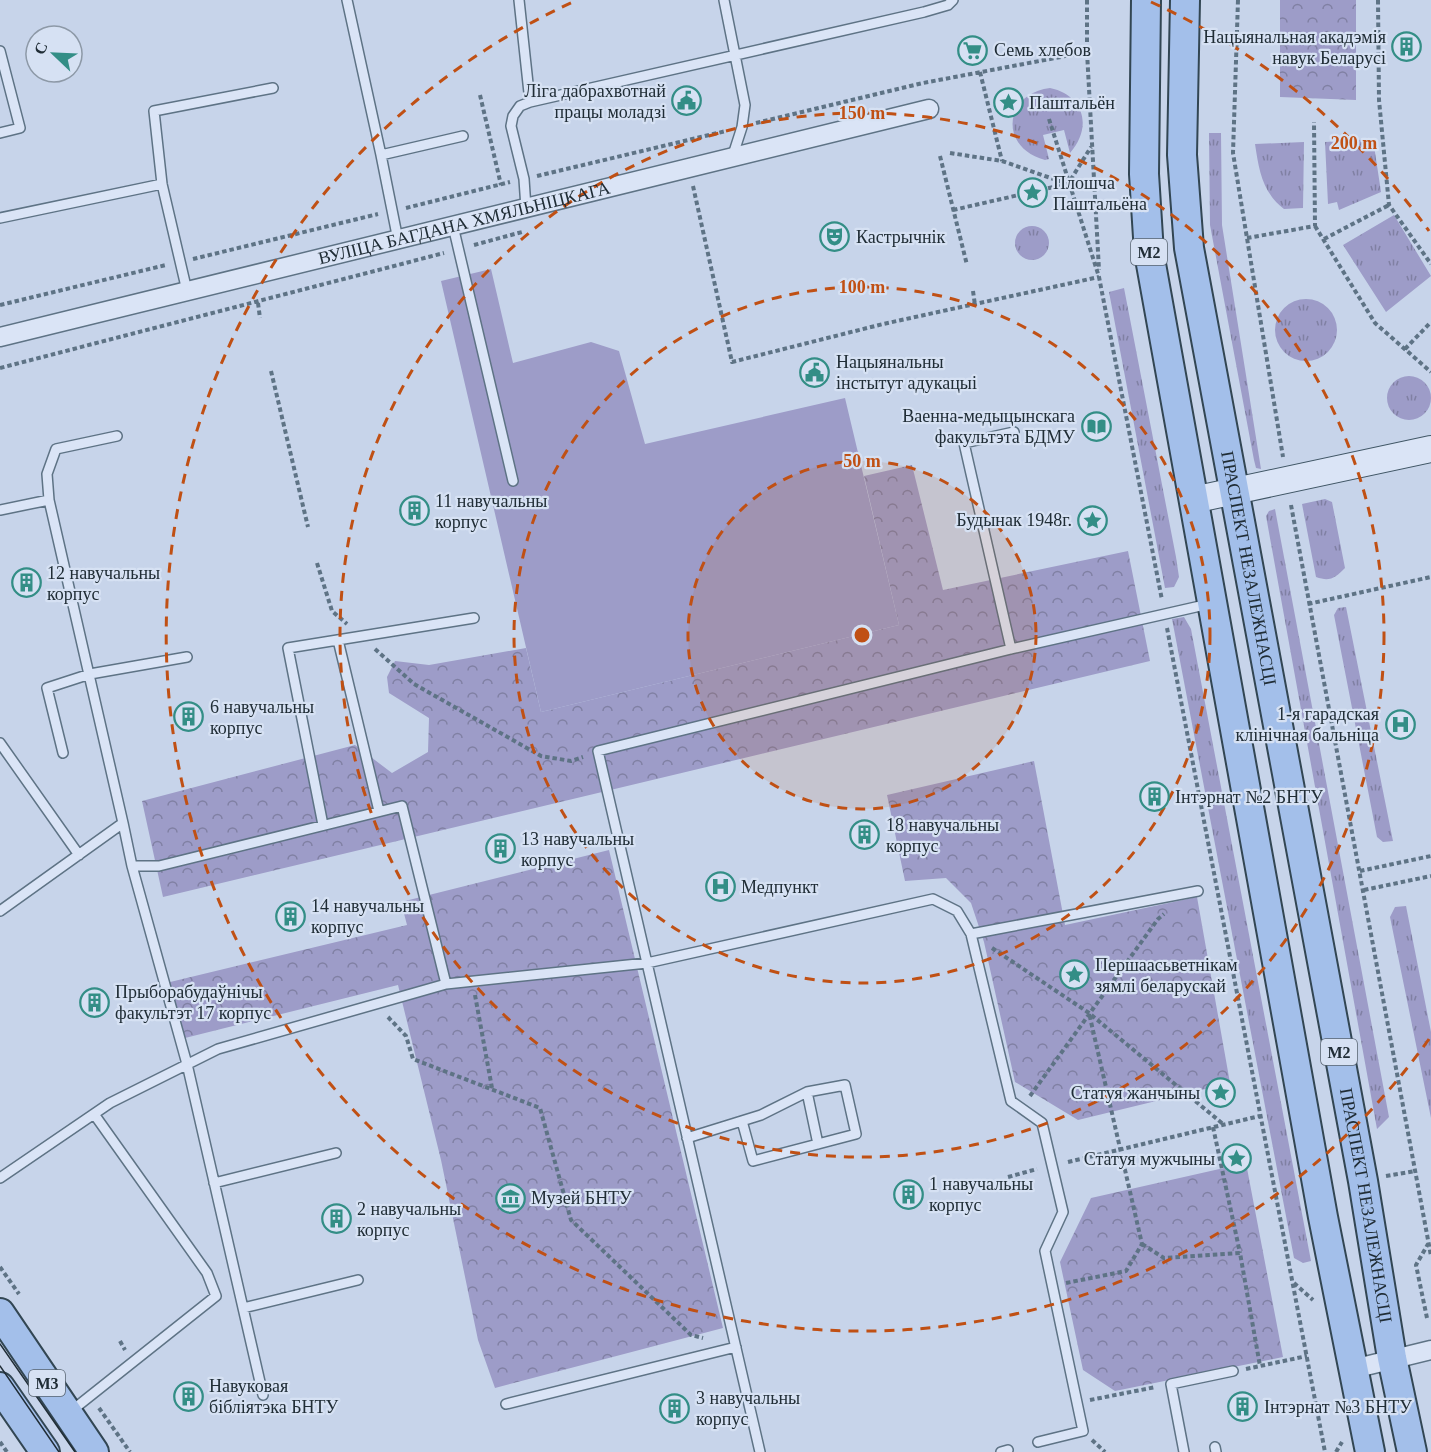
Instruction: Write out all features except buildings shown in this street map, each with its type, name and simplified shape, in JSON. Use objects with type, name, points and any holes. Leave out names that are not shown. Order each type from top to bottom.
[{"type":"main road","name":"М2","points":[[1146,0],[1144,174],[1149,253],[1321,1206],[1370,1452]]},
{"type":"main road","name":"ПРАСПЕКТ НЕЗАЛЕЖНАСЦІ","points":[[1185,0],[1182,155],[1189,248],[1368,1205],[1392,1358],[1412,1452]]},
{"type":"main road","name":"М3","points":[[0,1313],[94,1452]]},
{"type":"main road","name":"М3","points":[[0,1387],[45,1452]]},
{"type":"street","name":"ВУЛІЦА БАГДАНА ХМЯЛЬНІЦКАГА","points":[[0,336],[929,109]]},
{"type":"street","points":[[1193,500],[1431,449]]},
{"type":"street","points":[[1353,1369],[1431,1350]]},
{"type":"lane","points":[[346,0],[398,240]]},
{"type":"lane","points":[[519,0],[530,102]]},
{"type":"lane","points":[[724,0],[745,105],[742,127],[732,158]]},
{"type":"lane","points":[[526,208],[524,179],[511,126],[513,116],[520,106],[924,12],[948,5],[953,0]]},
{"type":"lane","points":[[0,51],[20,128],[0,133]]},
{"type":"lane","points":[[187,291],[162,184],[154,111],[273,88]]},
{"type":"lane","points":[[381,155],[463,136]]},
{"type":"lane","points":[[0,218],[162,184]]},
{"type":"lane","points":[[453,226],[513,481]]},
{"type":"lane","points":[[1011,649],[964,443],[1014,432]]},
{"type":"lane","points":[[117,436],[56,449],[47,474],[49,500],[132,866],[187,1064],[263,1395]]},
{"type":"lane","points":[[0,510],[49,500]]},
{"type":"lane","points":[[760,1452],[598,751],[1011,649],[1211,603]]},
{"type":"lane","points":[[322,825],[288,648],[474,618]]},
{"type":"lane","points":[[338,640],[379,811]]},
{"type":"lane","points":[[63,753],[47,688],[90,674],[187,657]]},
{"type":"lane","points":[[0,743],[79,855]]},
{"type":"lane","points":[[132,866],[159,866],[402,806],[446,984]]},
{"type":"lane","points":[[0,911],[123,824]]},
{"type":"lane","points":[[971,934],[1198,891]]},
{"type":"lane","points":[[0,1178],[110,1103],[218,1049],[446,984],[647,963],[933,899],[957,911],[971,934],[1011,1101],[1042,1123],[1063,1212],[1045,1251],[1083,1431],[1038,1442]]},
{"type":"lane","points":[[687,1138],[742,1121],[807,1092],[845,1084],[856,1134],[753,1161],[742,1121]]},
{"type":"lane","points":[[807,1092],[818,1144]]},
{"type":"lane","points":[[68,1414],[216,1296],[207,1273],[94,1114]]},
{"type":"lane","points":[[214,1183],[336,1153]]},
{"type":"lane","points":[[243,1308],[358,1280]]},
{"type":"lane","points":[[506,1404],[736,1347]]},
{"type":"lane","points":[[1184,1452],[1171,1384],[1233,1371]]},
{"type":"path","points":[[1087,0],[1087,52],[1099,277]]},
{"type":"path","points":[[1238,0],[1233,153],[1284,465]]},
{"type":"path","points":[[1378,0],[1379,100],[1389,205],[1431,264]]},
{"type":"path","points":[[0,305],[923,83],[1087,52]]},
{"type":"path","points":[[980,72],[1002,160]]},
{"type":"path","points":[[480,95],[501,185]]},
{"type":"path","points":[[1049,119],[1099,277],[1325,1452]]},
{"type":"path","points":[[1314,122],[1315,226],[1375,323],[1431,372]]},
{"type":"path","points":[[463,136],[511,126]]},
{"type":"path","points":[[679,142],[688,169],[732,362],[883,324],[1099,277]]},
{"type":"path","points":[[953,210],[1068,184],[1092,146]]},
{"type":"path","points":[[950,153],[1002,160],[1068,184]]},
{"type":"path","points":[[940,156],[967,265]]},
{"type":"path","points":[[1324,239],[1389,205]]},
{"type":"path","points":[[1247,238],[1315,226]]},
{"type":"path","points":[[973,291],[975,305]]},
{"type":"path","points":[[0,368],[258,303],[260,318]]},
{"type":"path","points":[[1405,349],[1431,322]]},
{"type":"path","points":[[271,371],[308,527]]},
{"type":"path","points":[[1291,505],[1431,1256]]},
{"type":"path","points":[[317,563],[332,610],[414,684],[541,756],[571,761],[598,751]]},
{"type":"path","points":[[1308,604],[1431,577]]},
{"type":"path","points":[[1360,871],[1431,856]]},
{"type":"path","points":[[1364,890],[1431,876]]},
{"type":"path","points":[[1022,1109],[1158,919],[1166,913]]},
{"type":"path","points":[[971,934],[1089,1013],[1223,1125]]},
{"type":"path","points":[[472,981],[492,1088]]},
{"type":"path","points":[[376,1003],[406,1036],[413,1059],[540,1108],[571,1220],[691,1335],[736,1347]]},
{"type":"path","points":[[1053,1286],[1126,1271],[1142,1244],[1089,1013]]},
{"type":"path","points":[[1008,1177],[1260,1116]]},
{"type":"path","points":[[1213,1127],[1240,1253],[1260,1366]]},
{"type":"path","points":[[1402,1173],[1415,1171]]},
{"type":"path","points":[[1142,1244],[1164,1258],[1240,1253]]},
{"type":"path","points":[[1427,1318],[1416,1265],[1428,1244]]},
{"type":"path","points":[[1292,1282],[1315,1300]]},
{"type":"path","points":[[1233,1371],[1307,1356]]},
{"type":"path","points":[[1078,1403],[1171,1384]]},
{"type":"path","points":[[1336,1452],[1344,1440]]},
{"type":"path","points":[[0,1442],[7,1452]]},
{"type":"green space","points":[[1280,0],[1356,0],[1356,100],[1280,97]]},
{"type":"green space","points":[[1050,88],[1071,97],[1081,113],[1083,123],[1077,143],[1070,153],[1064,130],[1043,135],[1049,159],[1045,160],[1030,154],[1020,145],[1014,134],[1013,122],[1016,110],[1023,100],[1034,92]]},
{"type":"green space","points":[[1209,133],[1221,133],[1222,225],[1261,469],[1256,468],[1254,460],[1210,225]]},
{"type":"green space","points":[[1373,139],[1381,192],[1339,210],[1337,202],[1328,204],[1325,142]]},
{"type":"green space","points":[[1304,142],[1303,208],[1284,209],[1266,188],[1260,172],[1255,144]]},
{"type":"green space","points":[[1394,215],[1431,276],[1386,312],[1343,245]]},
{"type":"green space","points":[[1032,226],[1044,231],[1049,243],[1044,255],[1032,260],[1020,255],[1015,243],[1020,231]]},
{"type":"green space","points":[[491,269],[513,363],[591,342],[619,351],[645,444],[845,398],[899,625],[541,712],[441,281]]},
{"type":"green space","points":[[1124,288],[1176,557],[1179,577],[1174,587],[1165,588],[1109,292]]},
{"type":"green space","points":[[1300,299],[1312,299],[1328,308],[1335,318],[1337,330],[1335,342],[1328,352],[1312,361],[1300,361],[1289,356],[1280,347],[1275,336],[1275,324],[1280,313],[1289,304]]},
{"type":"green space","points":[[1409,376],[1425,382],[1431,398],[1425,414],[1409,420],[1393,414],[1387,398],[1393,382]]},
{"type":"green space","points":[[912,465],[943,590],[1128,551],[1150,661],[163,897],[142,801],[355,745],[392,773],[428,752],[429,718],[389,693],[387,677],[395,661],[429,665],[526,648],[541,712],[899,625],[864,476]]},
{"type":"green space","points":[[1325,499],[1332,502],[1345,568],[1329,579],[1316,577],[1302,504]]},
{"type":"green space","points":[[1275,509],[1389,1117],[1377,1129],[1266,516],[1269,511]]},
{"type":"green space","points":[[1346,607],[1393,841],[1383,842],[1377,837],[1334,615],[1338,608]]},
{"type":"green space","points":[[1184,617],[1191,629],[1311,1261],[1303,1263],[1294,1258],[1172,619]]},
{"type":"green space","points":[[1034,761],[1065,925],[1197,897],[1230,1083],[1078,1120],[1015,1082],[984,942],[971,903],[946,878],[905,881],[887,795]]},
{"type":"green space","points":[[609,850],[723,1328],[495,1388],[478,1340],[441,1160],[398,985],[181,1039],[166,983],[407,925],[401,902]]},
{"type":"green space","points":[[1406,906],[1431,1032],[1431,1118],[1390,917],[1395,907]]},
{"type":"green space","points":[[1246,1163],[1283,1357],[1115,1391],[1083,1370],[1060,1262],[1091,1198]]},
{"type":"tram line","points":[[0,1344],[75,1452]]},
{"type":"tram line","points":[[0,1366],[59,1452]]},
{"type":"place","name":"Нацыянальная акадэмія навук Беларусі","points":[[1407,47]]},
{"type":"place","name":"Семь хлебов","points":[[973,50]]},
{"type":"place","name":"Ліга дабрахвотнай працы моладзі","points":[[687,101]]},
{"type":"place","name":"Паштальён","points":[[1008,103]]},
{"type":"place","name":"Плошча Паштальёна","points":[[1032,193]]},
{"type":"place","name":"Кастрычнік","points":[[835,237]]},
{"type":"place","name":"Нацыянальны інстытут адукацыі","points":[[815,372]]},
{"type":"place","name":"Ваенна-медыцынскага факультэта БДМУ","points":[[1096,426]]},
{"type":"place","name":"11 навучальны корпус","points":[[414,511]]},
{"type":"place","name":"Будынак 1948г.","points":[[1093,520]]},
{"type":"place","name":"12 навучальны корпус","points":[[26,583]]},
{"type":"place","name":"6 навучальны корпус","points":[[189,717]]},
{"type":"place","name":"1-я гарадская клінічная бальніца","points":[[1400,724]]},
{"type":"place","name":"Інтэрнат №2 БНТУ","points":[[1154,797]]},
{"type":"place","name":"18 навучальны корпус","points":[[865,835]]},
{"type":"place","name":"13 навучальны корпус","points":[[500,849]]},
{"type":"place","name":"Медпункт","points":[[720,887]]},
{"type":"place","name":"14 навучальны корпус","points":[[290,916]]},
{"type":"place","name":"Першаасьветнікам зямлі беларускай","points":[[1074,975]]},
{"type":"place","name":"Прыборабудаўнічы факультэт 17 корпус","points":[[94,1002]]},
{"type":"place","name":"Статуя жанчыны","points":[[1221,1093]]},
{"type":"place","name":"Статуя мужчыны","points":[[1236,1159]]},
{"type":"place","name":"1 навучальны корпус","points":[[908,1194]]},
{"type":"place","name":"Музей БНТУ","points":[[510,1198]]},
{"type":"place","name":"2 навучальны корпус","points":[[336,1219]]},
{"type":"place","name":"Навуковая бібліятэка БНТУ","points":[[188,1396]]},
{"type":"place","name":"Інтэрнат №3 БНТУ","points":[[1243,1407]]},
{"type":"place","name":"3 навучальны корпус","points":[[675,1408]]}]
